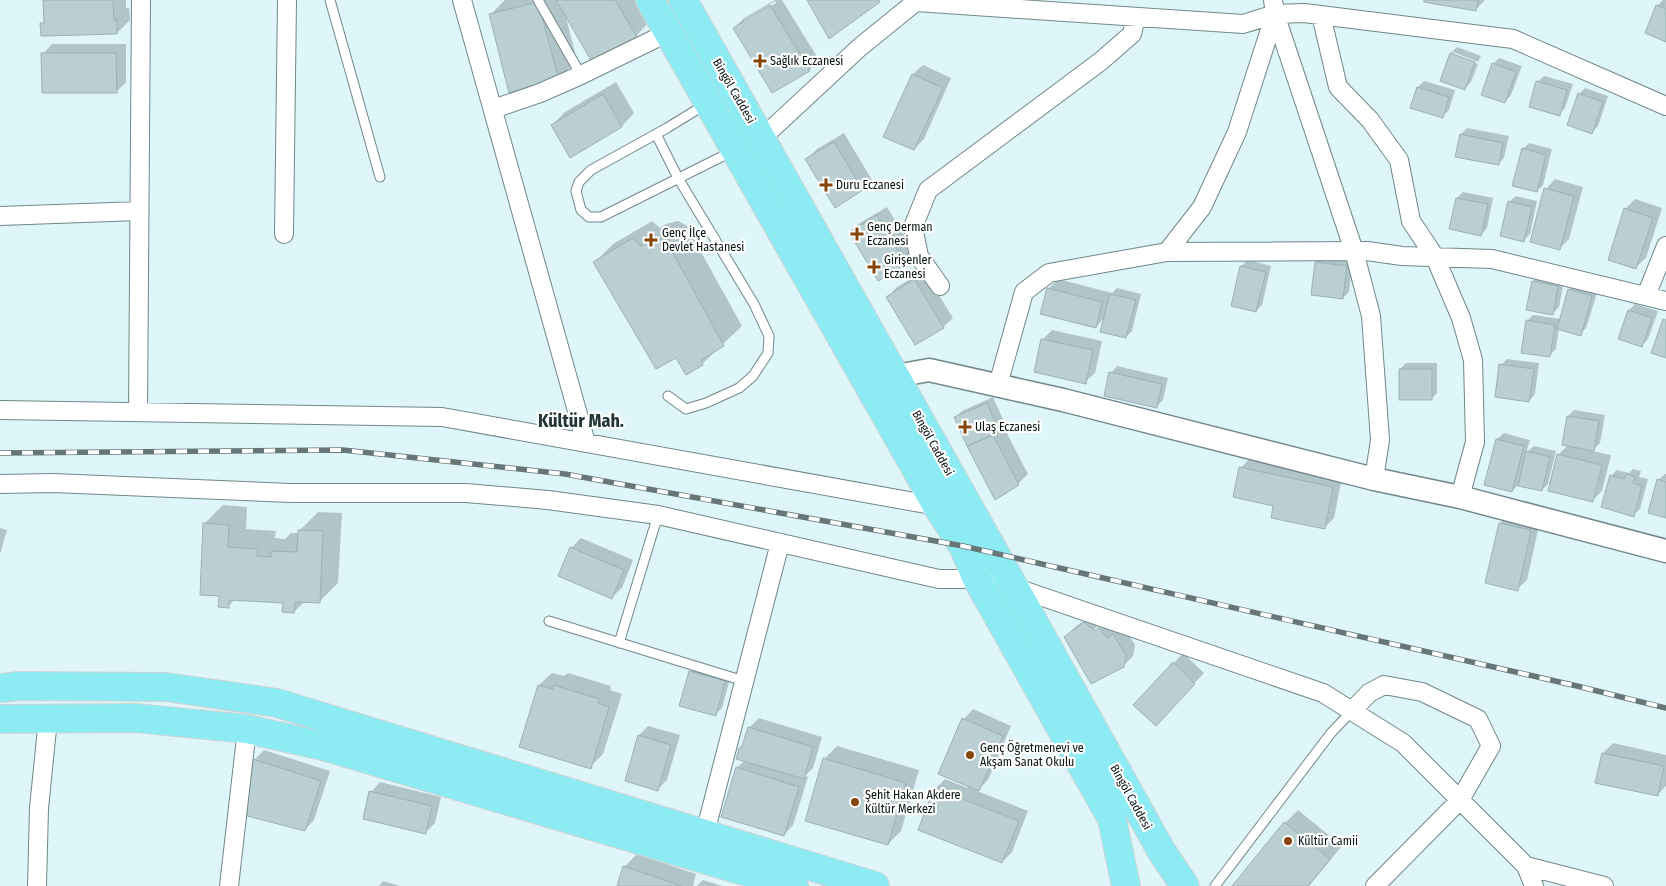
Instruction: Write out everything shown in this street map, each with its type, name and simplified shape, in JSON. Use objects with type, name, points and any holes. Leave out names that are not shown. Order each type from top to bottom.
[{"type":"main road","points":[[650,0],[880,405],[963,546],[977,579],[1112,819],[1126,886]]},
{"type":"main road","name":"Bingöl Caddesi","points":[[682,0],[896,376],[1162,852],[1185,886]]},
{"type":"main road","points":[[0,688],[18,686],[166,687],[278,703],[875,886]]},
{"type":"main road","points":[[0,719],[136,718],[247,729],[323,746],[794,886]]},
{"type":"street","points":[[138,412],[141,0]]},
{"type":"street","points":[[284,234],[287,0]]},
{"type":"street","points":[[462,0],[586,443]]},
{"type":"street","points":[[761,139],[860,47],[917,1],[1243,24],[1274,7],[1304,13],[1512,38],[1666,106]]},
{"type":"street","points":[[1274,7],[1354,251],[1371,316],[1380,440],[1374,479]]},
{"type":"street","points":[[1167,252],[1202,207],[1237,132],[1274,7]]},
{"type":"street","points":[[1321,15],[1338,87],[1370,120],[1399,160],[1411,221],[1435,257],[1461,318],[1473,360],[1475,442],[1460,497]]},
{"type":"street","points":[[940,286],[919,256],[913,227],[928,190],[1101,61],[1132,34],[1136,17]]},
{"type":"street","points":[[493,109],[540,93],[669,32]]},
{"type":"street","points":[[0,216],[139,211]]},
{"type":"street","points":[[1646,296],[1666,246]]},
{"type":"street","points":[[998,386],[1024,292],[1050,273],[1167,252],[1367,251],[1402,256],[1492,259],[1666,301]]},
{"type":"street","points":[[880,405],[896,376],[929,370],[1062,400],[1374,479],[1460,497],[1666,552]]},
{"type":"street","points":[[0,410],[442,417],[938,506]]},
{"type":"street","points":[[0,484],[53,484],[291,493],[466,493],[548,500],[658,515],[939,579],[977,579],[1014,586],[1323,693],[1403,743],[1526,866],[1534,886]]},
{"type":"street","points":[[705,834],[780,543]]},
{"type":"street","points":[[1352,711],[1369,693],[1384,685],[1422,692],[1478,719],[1491,746],[1460,800],[1374,886]]},
{"type":"street","points":[[37,886],[39,808],[48,719]]},
{"type":"street","points":[[228,886],[247,729]]},
{"type":"street","points":[[1526,866],[1604,886]]},
{"type":"lane","points":[[330,0],[380,177]]},
{"type":"lane","points":[[538,0],[581,75]]},
{"type":"lane","points":[[708,102],[656,134],[591,170],[579,182],[576,191],[581,210],[589,217],[601,217],[736,150]]},
{"type":"lane","points":[[656,134],[678,178],[754,304],[769,336],[768,353],[753,376],[739,388],[706,403],[686,409],[668,396]]},
{"type":"lane","points":[[619,643],[658,515]]},
{"type":"lane","points":[[549,621],[744,681]]},
{"type":"lane","points":[[1215,886],[1331,733],[1352,711]]},
{"type":"building","points":[[43,0],[113,0],[114,20],[117,20],[117,34],[41,36],[40,23],[44,23]]},
{"type":"building","points":[[556,0],[615,0],[637,37],[592,62]]},
{"type":"building","points":[[807,0],[879,0],[880,2],[829,39]]},
{"type":"building","points":[[1424,0],[1478,0],[1476,11],[1424,2]]},
{"type":"building","points":[[538,2],[559,80],[509,93],[489,14]]},
{"type":"building","points":[[770,5],[810,71],[772,93],[733,28]]},
{"type":"building","points":[[1656,5],[1666,9],[1666,42],[1645,33]]},
{"type":"building","points":[[41,53],[116,53],[117,93],[42,93]]},
{"type":"building","points":[[1450,53],[1475,62],[1465,90],[1440,81]]},
{"type":"building","points":[[1492,63],[1516,72],[1505,103],[1481,95]]},
{"type":"building","points":[[912,74],[943,88],[914,150],[883,137]]},
{"type":"building","points":[[1536,81],[1567,90],[1560,116],[1529,107]]},
{"type":"building","points":[[1417,87],[1449,97],[1443,118],[1410,108]]},
{"type":"building","points":[[1578,93],[1603,102],[1592,134],[1567,125]]},
{"type":"building","points":[[603,94],[622,127],[570,158],[551,125]]},
{"type":"building","points":[[1460,134],[1503,143],[1499,165],[1455,157]]},
{"type":"building","points":[[834,142],[863,190],[835,208],[805,159]]},
{"type":"building","points":[[1522,148],[1546,155],[1537,192],[1512,186]]},
{"type":"building","points":[[1544,188],[1574,196],[1560,250],[1530,242]]},
{"type":"building","points":[[1456,198],[1488,204],[1481,236],[1449,229]]},
{"type":"building","points":[[1508,201],[1532,207],[1524,242],[1500,236]]},
{"type":"building","points":[[1624,208],[1653,218],[1636,269],[1608,260]]},
{"type":"building","points":[[877,215],[906,264],[878,281],[849,232]]},
{"type":"building","points":[[633,238],[641,246],[646,242],[659,239],[668,244],[724,346],[701,360],[703,365],[686,375],[676,358],[656,369],[593,262]]},
{"type":"building","points":[[1315,262],[1347,266],[1343,299],[1311,295]]},
{"type":"building","points":[[1240,266],[1266,272],[1256,312],[1231,306]]},
{"type":"building","points":[[914,279],[944,328],[915,345],[886,297]]},
{"type":"building","points":[[1532,281],[1558,286],[1553,315],[1526,310]]},
{"type":"building","points":[[1047,288],[1102,302],[1096,328],[1040,314]]},
{"type":"building","points":[[1568,289],[1592,296],[1581,336],[1557,329]]},
{"type":"building","points":[[1110,294],[1136,300],[1126,338],[1100,332]]},
{"type":"building","points":[[1628,310],[1652,318],[1642,347],[1618,339]]},
{"type":"building","points":[[1663,319],[1666,320],[1666,358],[1651,353]]},
{"type":"building","points":[[1526,320],[1555,325],[1550,357],[1521,353]]},
{"type":"building","points":[[1041,339],[1093,350],[1086,384],[1034,372]]},
{"type":"building","points":[[1499,364],[1534,369],[1529,402],[1495,397]]},
{"type":"building","points":[[1399,369],[1432,369],[1432,400],[1399,400]]},
{"type":"building","points":[[1109,372],[1162,384],[1157,408],[1104,396]]},
{"type":"building","points":[[987,403],[999,432],[967,446],[954,417]]},
{"type":"building","points":[[1567,416],[1599,421],[1594,451],[1562,445]]},
{"type":"building","points":[[993,435],[1019,485],[995,500],[967,446]]},
{"type":"building","points":[[1496,439],[1524,446],[1512,492],[1484,485]]},
{"type":"building","points":[[1526,451],[1550,457],[1542,491],[1518,486]]},
{"type":"building","points":[[1557,454],[1602,465],[1593,502],[1548,491]]},
{"type":"building","points":[[1239,467],[1333,487],[1325,529],[1271,518],[1273,506],[1233,497]]},
{"type":"building","points":[[1626,474],[1635,477],[1633,483],[1642,486],[1634,517],[1601,507],[1610,475],[1624,479]]},
{"type":"building","points":[[1657,479],[1666,482],[1666,518],[1648,513]]},
{"type":"building","points":[[203,523],[229,525],[228,547],[258,549],[257,556],[271,557],[271,551],[297,552],[298,530],[323,531],[320,603],[295,602],[294,613],[282,612],[283,603],[229,600],[229,608],[218,607],[219,596],[200,595]]},
{"type":"building","points":[[1499,523],[1531,530],[1518,591],[1485,583]]},
{"type":"building","points":[[570,547],[624,570],[612,599],[558,576]]},
{"type":"building","points":[[1084,622],[1095,631],[1099,627],[1107,638],[1113,634],[1126,655],[1124,667],[1091,684],[1064,637]]},
{"type":"building","points":[[1173,662],[1195,684],[1156,726],[1133,705]]},
{"type":"building","points":[[689,671],[725,681],[716,716],[679,706]]},
{"type":"building","points":[[538,685],[553,689],[554,685],[599,699],[598,703],[609,707],[591,769],[519,747]]},
{"type":"building","name":"Genç Öğretmenevi ve Akşam Sanat Okulu","points":[[962,718],[1003,736],[979,791],[938,774]]},
{"type":"building","points":[[748,727],[813,747],[804,779],[736,759]]},
{"type":"building","points":[[638,735],[671,745],[658,791],[625,781]]},
{"type":"building","points":[[1602,753],[1664,766],[1658,796],[1595,783]]},
{"type":"building","name":"Şehit Hakan Akdere Kültür Merkezi","points":[[823,758],[906,783],[888,845],[805,821]]},
{"type":"building","points":[[253,759],[321,781],[305,831],[247,816],[247,778]]},
{"type":"building","points":[[736,767],[799,787],[784,836],[721,817]]},
{"type":"building","points":[[934,788],[1019,821],[1002,863],[918,830]]},
{"type":"building","points":[[369,791],[432,806],[426,834],[363,819]]},
{"type":"building","name":"Kültür Camii","points":[[1284,822],[1330,859],[1308,886],[1232,886]]},
{"type":"building","points":[[623,866],[682,886],[617,886]]},
{"type":"railway","points":[[0,453],[343,450],[565,474],[963,546],[1666,708]]},
{"type":"place","name":"Sağlık Eczanesi","points":[[760,61]]},
{"type":"place","name":"Duru Eczanesi","points":[[826,185]]},
{"type":"place","name":"Genç Derman Eczanesi","points":[[857,234]]},
{"type":"place","name":"Genç İlçe Devlet Hastanesi","points":[[651,240]]},
{"type":"place","name":"Girişenler Eczanesi","points":[[874,267]]},
{"type":"place","name":"Ulaş Eczanesi","points":[[965,427]]},
{"type":"place","name":"Genç Öğretmenevi ve Akşam Sanat Okulu","points":[[970,755]]},
{"type":"place","name":"Şehit Hakan Akdere Kültür Merkezi","points":[[855,802]]},
{"type":"place","name":"Kültür Camii","points":[[1288,841]]},
{"type":"district","name":"Kültür Mah.","points":[[581,421]]}]
